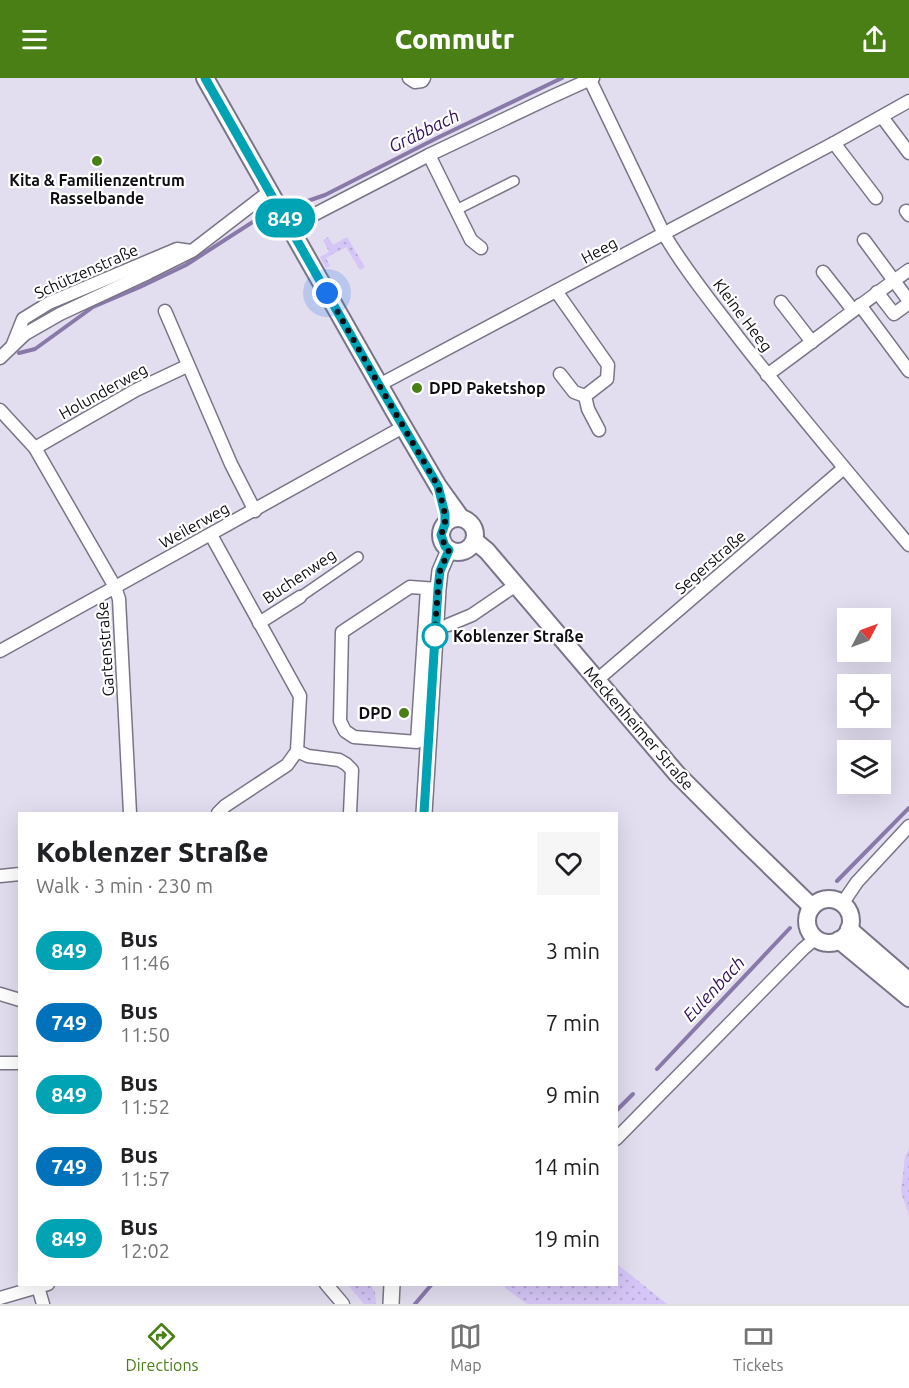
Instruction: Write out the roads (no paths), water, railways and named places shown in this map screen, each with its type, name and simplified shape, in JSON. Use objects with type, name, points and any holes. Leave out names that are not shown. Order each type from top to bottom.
[{"type":"main road","points":[[205,78],[438,486],[461,518],[472,524],[475,529],[475,541],[467,550],[455,552],[445,546],[441,535],[445,524],[445,514],[438,486]]},
{"type":"main road","points":[[445,524],[452,519],[461,518]]},
{"type":"main road","name":"Meckenheimer Straße","points":[[475,541],[487,551],[677,774],[812,907]]},
{"type":"main road","points":[[825,899],[842,904],[850,920],[844,934],[833,942],[824,942],[816,938],[807,924],[807,916],[812,907],[825,899]]},
{"type":"main road","points":[[844,934],[909,981]]},
{"type":"main road","points":[[844,934],[854,951],[909,998]]},
{"type":"street","points":[[409,78],[416,82],[424,78]]},
{"type":"street","points":[[290,227],[429,155],[592,79]]},
{"type":"street","name":"Kleine Heeg","points":[[592,79],[664,234],[676,254],[767,375],[909,545]]},
{"type":"street","name":"Heeg","points":[[379,385],[909,101]]},
{"type":"street","points":[[882,117],[909,153]]},
{"type":"street","points":[[834,143],[876,198]]},
{"type":"street","points":[[429,155],[471,240],[481,248]]},
{"type":"street","points":[[456,210],[514,181]]},
{"type":"street","name":"Schützenstraße","points":[[0,358],[25,334],[60,314],[192,251],[270,191]]},
{"type":"street","points":[[864,240],[909,302],[894,314],[877,292]]},
{"type":"street","points":[[767,375],[909,270]]},
{"type":"street","points":[[823,272],[857,308],[909,371]]},
{"type":"street","points":[[556,291],[608,365],[607,379],[585,396]]},
{"type":"street","points":[[781,302],[812,342]]},
{"type":"street","points":[[165,311],[231,464],[255,510]]},
{"type":"street","name":"Holunderweg","points":[[35,448],[136,390],[187,366]]},
{"type":"street","points":[[560,374],[574,392],[585,396]]},
{"type":"street","points":[[585,396],[588,409],[599,430]]},
{"type":"street","name":"Gartenstraße","points":[[0,410],[35,448],[115,587],[119,599],[130,812]]},
{"type":"street","name":"Weilerweg","points":[[0,651],[403,427]]},
{"type":"street","name":"Segerstraße","points":[[597,680],[844,468]]},
{"type":"street","name":"Buchenweg","points":[[211,535],[300,696],[297,751]]},
{"type":"street","points":[[424,812],[423,743],[432,589],[449,550]]},
{"type":"street","name":"Buchenweg","points":[[259,623],[358,557]]},
{"type":"street","points":[[448,626],[472,615],[516,585]]},
{"type":"street","points":[[423,743],[354,737],[345,731],[340,721],[342,632],[410,587],[432,589]]},
{"type":"street","points":[[219,812],[287,765],[297,751],[308,756],[339,760],[352,770],[350,812]]},
{"type":"street","points":[[842,904],[857,882],[909,826]]},
{"type":"street","points":[[0,876],[18,874]]},
{"type":"street","points":[[618,1137],[816,938]]},
{"type":"street","points":[[0,994],[18,999]]},
{"type":"street","points":[[0,1063],[18,1063]]},
{"type":"street","points":[[0,1298],[43,1286],[43,1304]]},
{"type":"street","points":[[328,1286],[343,1304]]},
{"type":"street","points":[[391,1304],[392,1286]]},
{"type":"waterway","name":"Gräbbach","points":[[296,205],[325,195],[562,78]]},
{"type":"waterway","name":"Gräbbach","points":[[19,353],[35,349],[93,307],[186,265],[265,214]]},
{"type":"waterway","name":"Eulenbach","points":[[837,881],[909,808]]},
{"type":"waterway","name":"Eulenbach","points":[[657,1069],[790,928]]},
{"type":"waterway","name":"Eulenbach","points":[[618,1109],[633,1094]]},
{"type":"waterway","name":"Eulenbach","points":[[415,1304],[430,1286]]},
{"type":"place","name":"Kita & Familienzentrum Rasselbande","points":[[97,161]]},
{"type":"place","name":"DPD Paketshop","points":[[417,388]]},
{"type":"place","name":"Koblenzer Straße","points":[[435,636]]},
{"type":"place","name":"DPD","points":[[404,713]]}]
